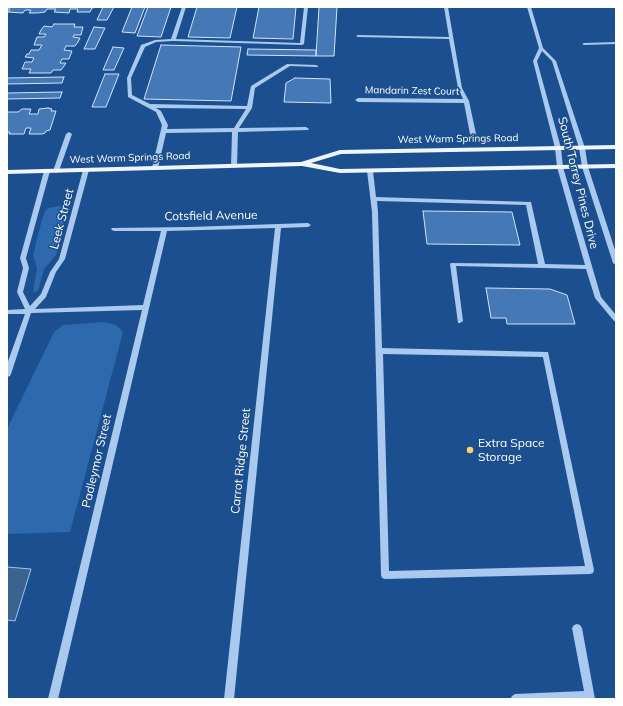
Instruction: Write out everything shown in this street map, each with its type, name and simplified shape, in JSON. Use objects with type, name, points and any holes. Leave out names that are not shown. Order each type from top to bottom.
[{"type":"main road","name":"West Warm Springs Road","points":[[302,164],[340,152],[616,147]]},
{"type":"main road","name":"West Warm Springs Road","points":[[7,172],[302,164],[340,171],[616,166]]},
{"type":"street","points":[[173,40],[184,7]]},
{"type":"street","points":[[155,168],[165,124],[158,111],[130,96],[129,78],[143,46],[146,43],[155,41],[173,40],[302,44],[306,7]]},
{"type":"street","points":[[446,7],[460,88],[466,101],[473,134]]},
{"type":"street","name":"South Torrey Pines Drive","points":[[529,7],[541,48],[554,61],[582,148],[585,167],[616,262]]},
{"type":"street","points":[[358,36],[452,38]]},
{"type":"street","points":[[584,44],[616,43]]},
{"type":"street","name":"South Torrey Pines Drive","points":[[541,48],[535,61],[558,148],[560,167],[598,298],[616,319]]},
{"type":"street","points":[[234,166],[235,131],[249,108],[253,86],[289,65],[316,66]]},
{"type":"street","name":"Mandarin Zest Court","points":[[358,100],[466,101]]},
{"type":"street","points":[[147,106],[249,108]]},
{"type":"street","points":[[163,132],[306,129]]},
{"type":"street","points":[[56,171],[69,134]]},
{"type":"street","name":"Leek Street","points":[[7,374],[29,311],[44,295],[52,272],[62,259],[86,170]]},
{"type":"street","points":[[29,311],[20,292],[26,268],[23,258],[47,171]]},
{"type":"street","points":[[370,171],[374,199],[385,575],[590,570],[546,354],[379,351]]},
{"type":"street","points":[[374,199],[529,203],[542,266]]},
{"type":"street","name":"Cotsfield Avenue","points":[[114,229],[308,225]]},
{"type":"street","name":"Carrot Ridge Street","points":[[229,699],[278,226]]},
{"type":"street","name":"Padleymor Street","points":[[53,699],[164,229]]},
{"type":"street","points":[[460,322],[453,264],[589,267]]},
{"type":"street","points":[[7,312],[146,307]]},
{"type":"street","points":[[515,699],[589,697],[577,628]]},
{"type":"shaded area","points":[[60,206],[67,209],[56,255],[44,269],[38,291],[33,292],[37,269],[33,255],[42,219],[48,208]]},
{"type":"shaded area","points":[[103,322],[116,325],[123,332],[70,532],[7,534],[7,429],[54,332],[63,325]]},
{"type":"shaded area","points":[[7,567],[31,569],[15,621],[7,620]]},
{"type":"building","points":[[7,7],[98,7],[92,8],[90,12],[77,12],[78,9],[70,9],[69,13],[54,12],[56,9],[47,9],[45,12],[37,13],[29,13],[31,10],[25,10],[23,13],[8,12],[10,9],[7,9]]},
{"type":"building","points":[[103,7],[114,7],[107,20],[97,20]]},
{"type":"building","points":[[132,7],[145,7],[135,33],[122,32]]},
{"type":"building","points":[[148,7],[171,7],[161,37],[137,36]]},
{"type":"building","points":[[197,7],[237,7],[230,38],[188,37]]},
{"type":"building","points":[[259,7],[296,7],[293,39],[253,38]]},
{"type":"building","points":[[319,7],[337,7],[334,56],[316,56]]},
{"type":"building","points":[[54,24],[75,24],[74,27],[83,27],[81,35],[74,35],[73,37],[80,38],[75,46],[66,46],[64,50],[72,51],[69,59],[62,59],[60,63],[66,63],[61,70],[53,70],[51,73],[29,73],[31,69],[22,69],[25,62],[32,62],[34,58],[25,57],[27,54],[29,54],[31,50],[39,50],[42,45],[34,45],[37,37],[44,37],[46,34],[39,34],[41,30],[44,26],[52,27]]},
{"type":"building","points":[[94,27],[105,28],[95,49],[84,49]]},
{"type":"building","points":[[161,45],[241,47],[231,101],[144,99]]},
{"type":"building","points":[[113,47],[124,48],[114,70],[103,70]]},
{"type":"building","points":[[248,49],[316,50],[316,56],[247,55]]},
{"type":"building","points":[[105,74],[119,74],[106,107],[92,107]]},
{"type":"building","points":[[64,77],[62,83],[7,84],[7,78]]},
{"type":"building","points":[[295,78],[330,79],[331,103],[284,102],[286,83]]},
{"type":"building","points":[[62,92],[60,98],[7,99],[7,93]]},
{"type":"building","points":[[48,108],[52,109],[51,111],[56,111],[50,130],[42,134],[29,134],[31,128],[26,128],[24,134],[9,134],[10,132],[7,132],[7,112],[18,112],[22,109],[31,109],[29,114],[38,114],[39,109]]},
{"type":"building","points":[[423,211],[512,212],[520,245],[427,244]]},
{"type":"building","points":[[486,288],[550,289],[567,295],[575,324],[507,324],[506,318],[491,318]]},
{"type":"place","name":"Extra Space Storage","points":[[470,450]]}]
